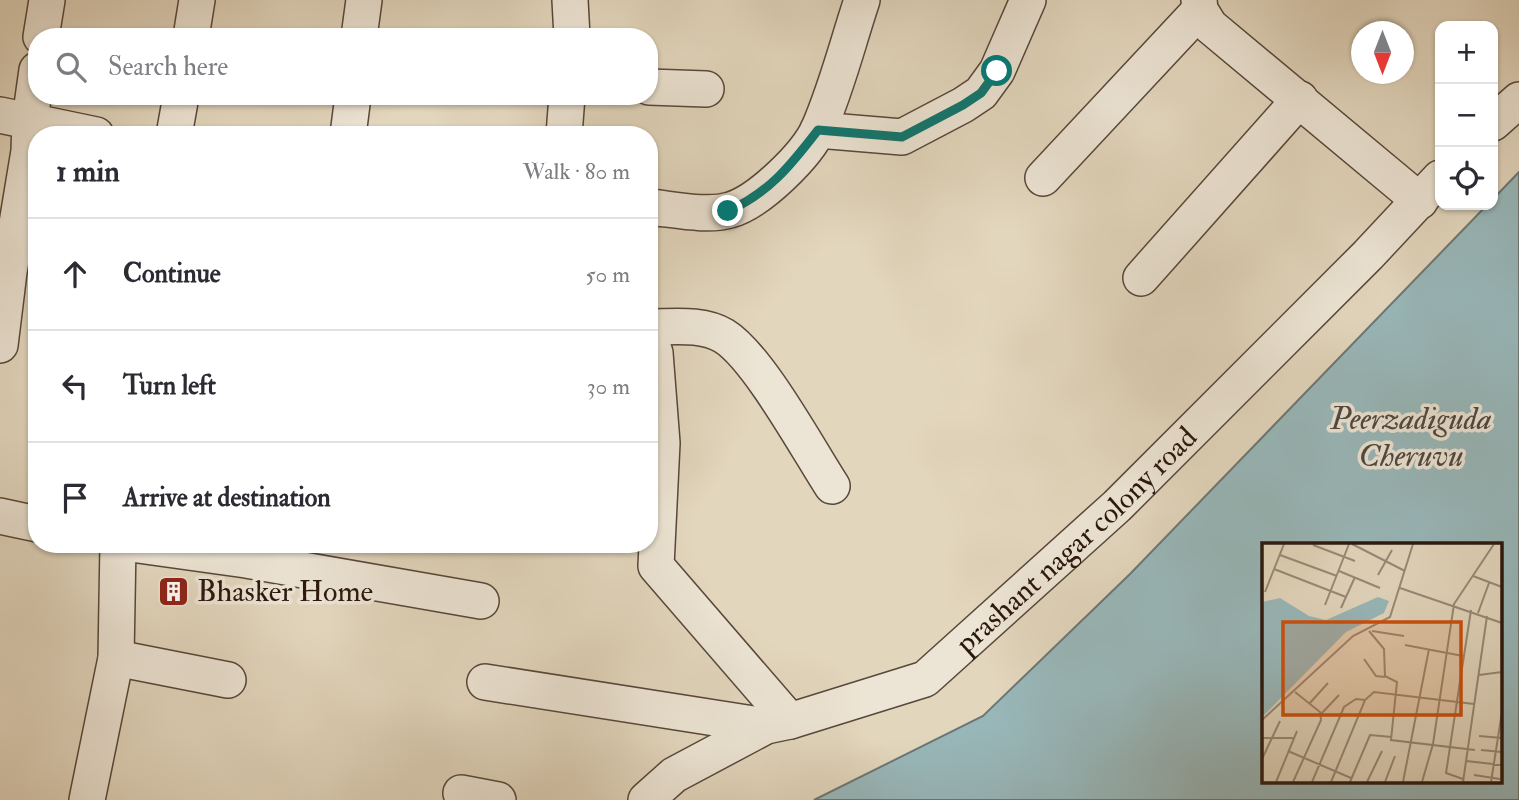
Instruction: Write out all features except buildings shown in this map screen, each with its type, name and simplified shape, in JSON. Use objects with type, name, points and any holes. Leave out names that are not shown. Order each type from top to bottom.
[{"type":"street","points":[[42,28],[47,0]]},
{"type":"street","points":[[192,28],[197,0]]},
{"type":"street","points":[[360,28],[364,0]]},
{"type":"street","points":[[570,0],[572,28]]},
{"type":"street","points":[[658,207],[728,211],[745,204],[767,189],[793,163],[818,130],[863,0]]},
{"type":"street","points":[[818,130],[902,137],[963,105],[981,93],[997,71],[1028,0]]},
{"type":"street","points":[[1042,178],[1200,5],[1210,26],[1300,99],[1430,190]]},
{"type":"street","points":[[658,87],[706,89]]},
{"type":"street","points":[[28,90],[15,118],[28,149]]},
{"type":"street","points":[[1141,278],[1300,99]]},
{"type":"street","points":[[1498,119],[1519,100]]},
{"type":"street","points":[[176,126],[179,105]]},
{"type":"street","points":[[349,126],[351,105]]},
{"type":"street","points":[[565,126],[566,105]]},
{"type":"street","points":[[15,118],[53,126]]},
{"type":"street","points":[[0,345],[28,157]]},
{"type":"street","name":"prashant nagar colony road","points":[[646,800],[674,775],[778,723],[925,679],[1117,506],[1430,190]]},
{"type":"street","points":[[658,327],[698,327],[724,336],[748,359],[768,386],[832,486]]},
{"type":"street","points":[[658,392],[662,443],[658,525]]},
{"type":"street","points":[[0,516],[28,522]]},
{"type":"street","points":[[87,800],[116,658],[118,553]]},
{"type":"street","points":[[251,553],[278,555],[372,580],[481,601]]},
{"type":"street","points":[[657,553],[656,566],[778,723]]},
{"type":"street","points":[[116,658],[228,680]]},
{"type":"street","points":[[485,682],[778,723]]},
{"type":"street","points":[[461,793],[498,800]]},
{"type":"water","name":"Peerzadiguda Cheruvu","points":[[1519,172],[1519,800],[814,800],[983,716],[1130,574],[1482,210],[1498,210],[1498,194]]},
{"type":"place","name":"Bhasker Home","points":[[174,591]]},
{"type":"route","points":[[728,211],[745,204],[767,189],[793,163],[818,130],[902,137],[981,93],[997,71]]}]
